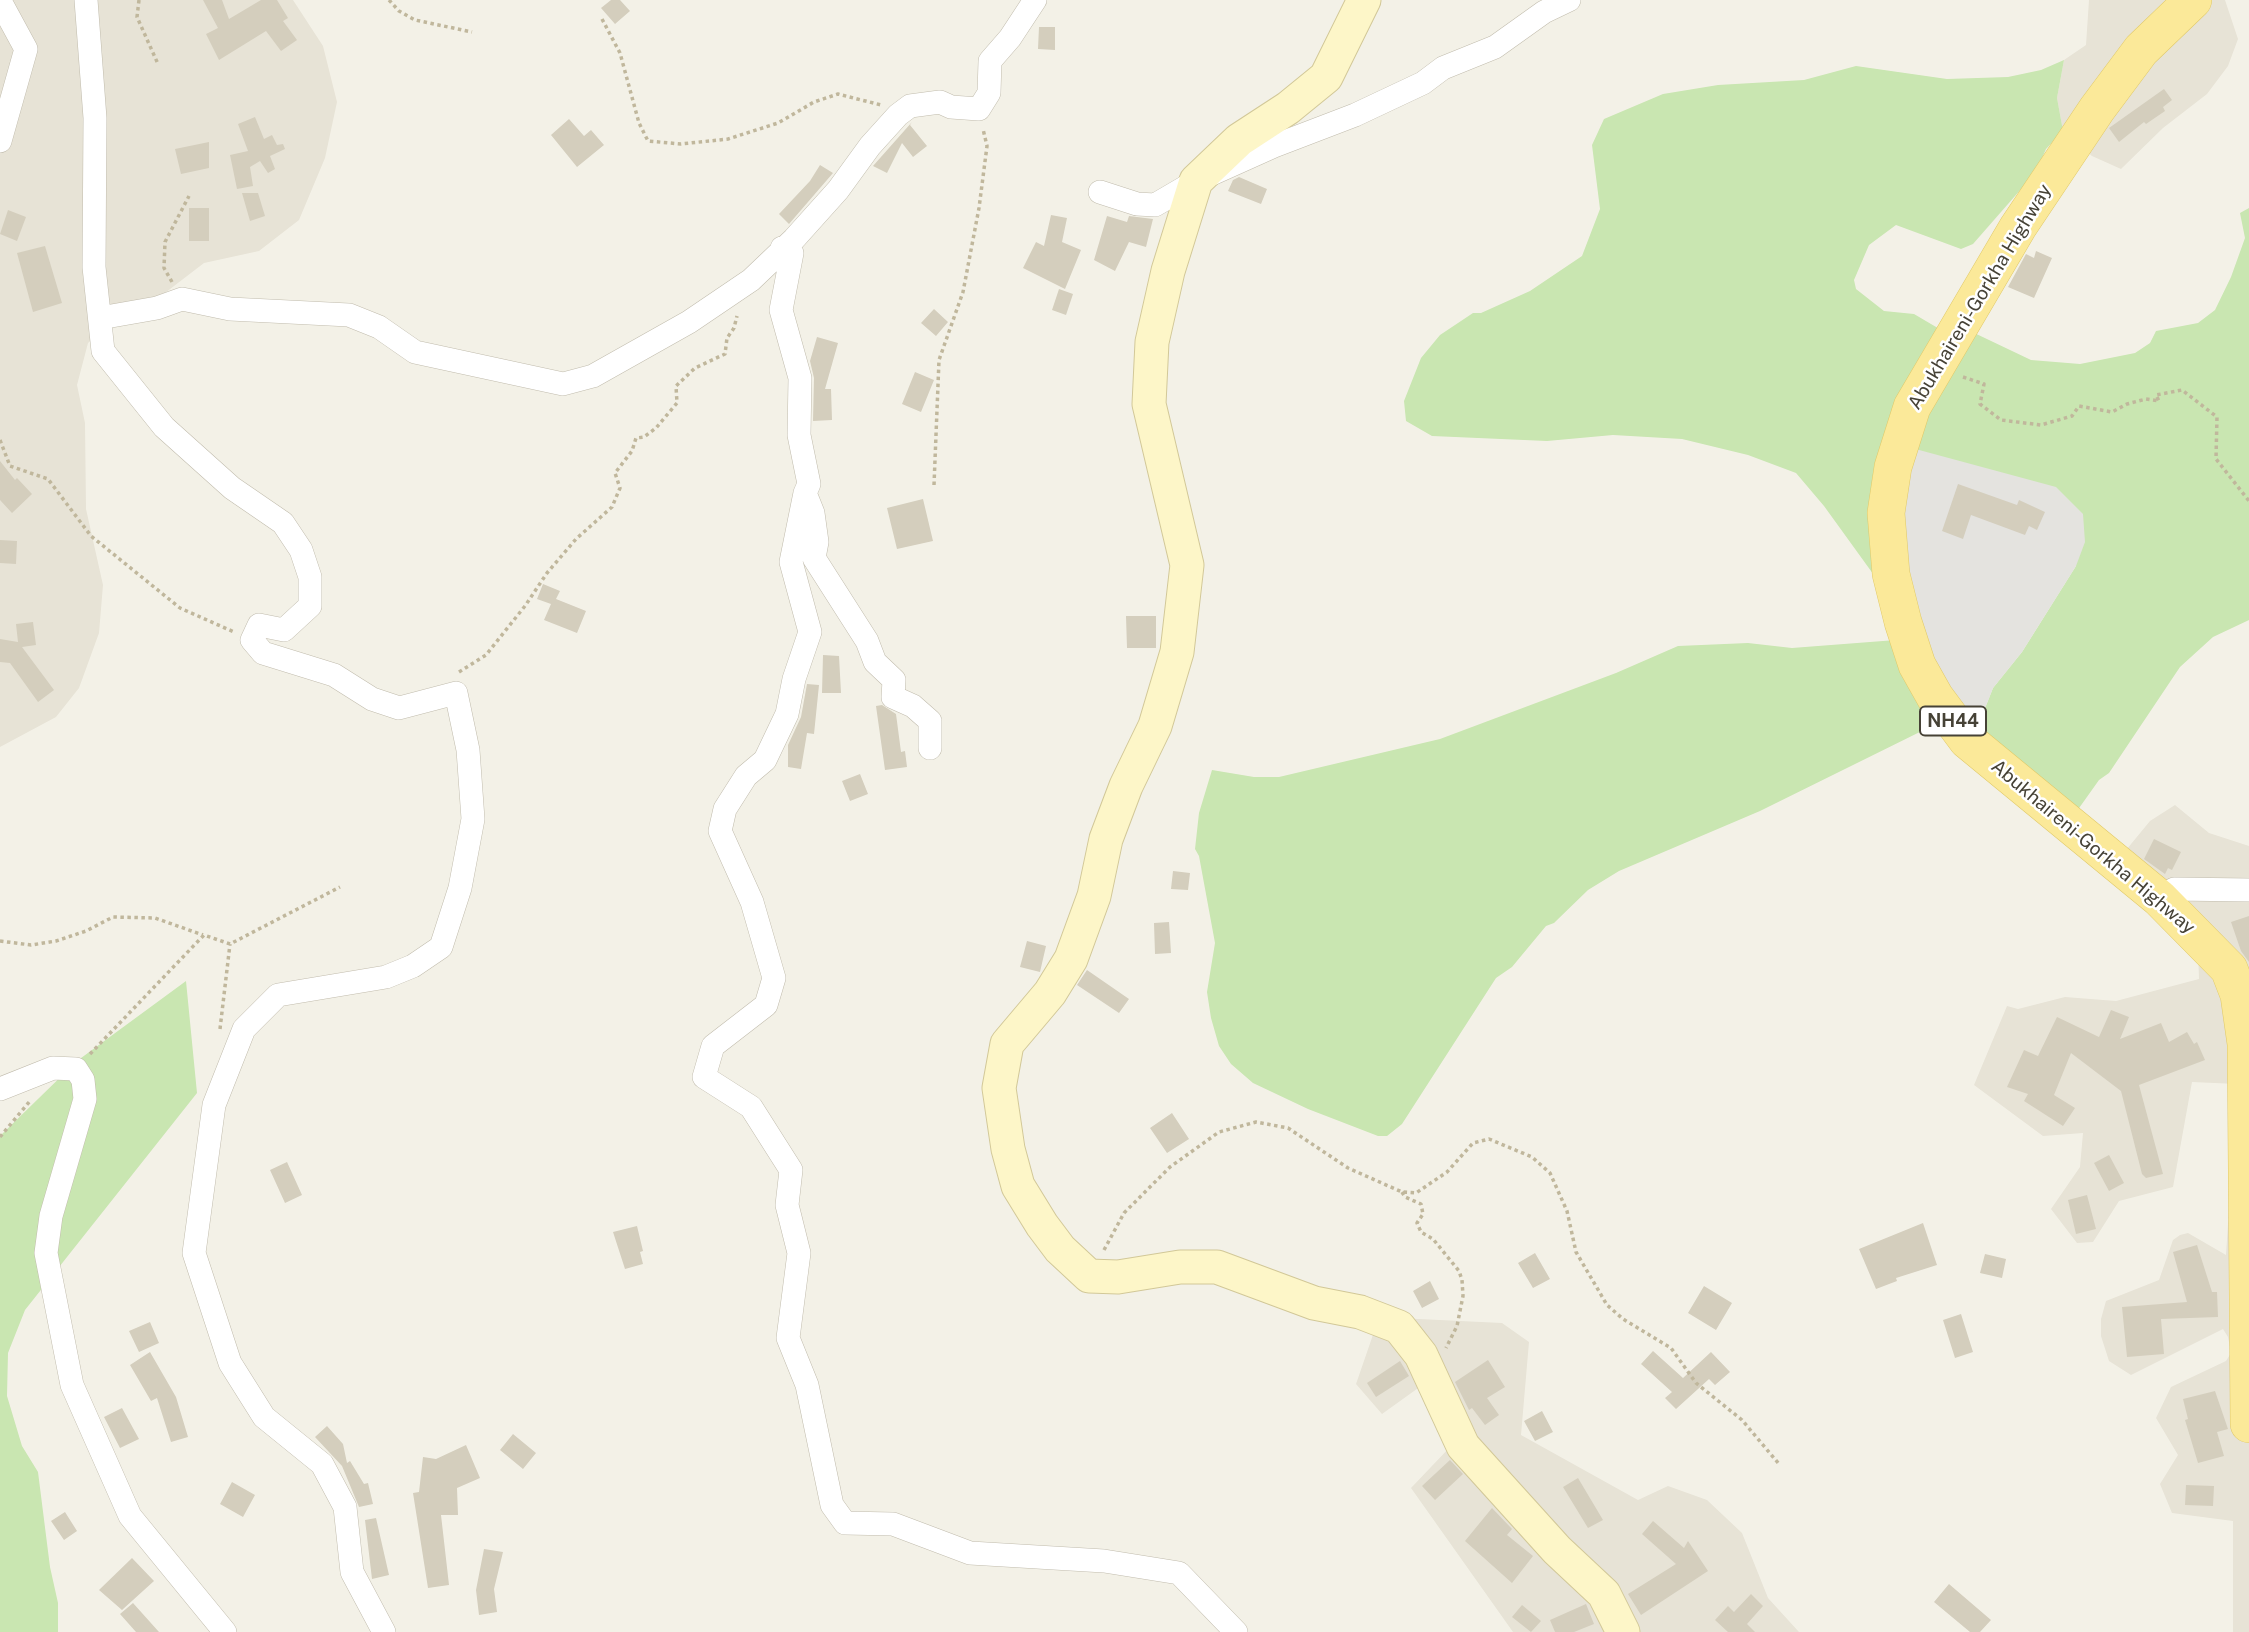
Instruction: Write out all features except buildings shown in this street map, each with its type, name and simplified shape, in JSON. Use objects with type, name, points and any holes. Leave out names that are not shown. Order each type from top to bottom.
[{"type":"main road","points":[[1364,0],[1326,77],[1289,107],[1239,140],[1196,181],[1168,271],[1152,342],[1149,404],[1187,565],[1177,652],[1155,726],[1126,786],[1106,839],[1094,896],[1071,959],[1051,993],[1007,1044],[999,1088],[1008,1149],[1018,1186],[1060,1249],[1089,1276],[1118,1276],[1180,1267],[1217,1267],[1314,1303],[1360,1312],[1399,1327],[1414,1343],[1463,1446],[1557,1550],[1604,1594],[1623,1632]]},
{"type":"main road","name":"Abukhaireni-Gorkha Highway","points":[[2193,0],[2141,50],[2097,109],[2018,227],[1912,407],[1893,467],[1886,513],[1891,574],[1903,622],[1917,665],[1935,697],[1968,740],[2159,898],[2229,969],[2239,995],[2245,1044],[2249,1424]]},
{"type":"street","points":[[86,0],[95,118],[94,267],[103,351],[164,427],[233,488],[283,523],[301,550],[310,577],[310,606],[284,629],[258,625],[252,640],[263,653],[334,676],[372,699],[400,708],[456,693],[468,750],[473,819],[460,888],[441,947],[413,966],[386,977],[278,995],[244,1029],[214,1104],[194,1253],[230,1363],[264,1417],[322,1464],[345,1507],[352,1572],[384,1632]]},
{"type":"street","points":[[100,318],[157,308],[182,299],[230,309],[349,315],[379,327],[415,352],[563,384],[593,376],[689,322],[751,280],[838,190],[898,115],[910,106],[940,102],[951,107],[979,109],[989,93],[990,61],[1010,38],[1035,0]]},
{"type":"street","points":[[1100,192],[1137,204],[1155,205],[1196,181],[1423,83],[1443,68],[1495,47],[1544,12],[1569,0]]},
{"type":"street","points":[[0,1],[26,49],[0,141]]},
{"type":"street","points":[[782,248],[792,253],[781,310],[800,379],[799,435],[809,484],[791,562],[810,632],[794,679],[788,714],[765,760],[746,776],[725,808],[720,831],[752,902],[774,978],[766,1004],[713,1046],[704,1077],[751,1107],[791,1170],[787,1205],[799,1253],[788,1338],[810,1397],[832,1505],[845,1523],[893,1524],[970,1553],[1091,1560],[1179,1573],[1236,1632]]},
{"type":"street","points":[[805,493],[813,513],[817,542],[814,558],[867,641],[875,662],[894,680],[893,697],[913,706],[930,721],[930,748]]},
{"type":"street","points":[[2159,898],[2174,889],[2249,890]]},
{"type":"street","points":[[0,1089],[52,1068],[76,1069],[83,1080],[85,1099],[51,1216],[46,1253],[72,1385],[130,1516],[225,1632]]},
{"type":"path","points":[[139,0],[137,17],[158,65]]},
{"type":"path","points":[[389,0],[415,20],[472,32]]},
{"type":"path","points":[[602,19],[620,53],[639,123],[648,141],[681,144],[728,139],[778,123],[814,102],[838,94],[877,102],[898,115]]},
{"type":"path","points":[[934,485],[939,360],[962,292],[979,208],[987,146],[979,109]]},
{"type":"path","points":[[182,299],[164,268],[166,242],[189,196]]},
{"type":"path","points":[[456,693],[468,685],[458,670],[486,655],[526,606],[547,573],[576,539],[612,507],[620,488],[615,473],[632,451],[636,438],[645,437],[656,428],[677,403],[676,386],[695,368],[725,354],[727,338],[734,328],[751,280]]},
{"type":"path","points":[[1957,376],[1984,384],[1980,404],[2001,420],[2040,425],[2072,416],[2079,406],[2112,412],[2127,404],[2146,399],[2159,401],[2156,395],[2182,390],[2217,417],[2216,459],[2249,501]]},
{"type":"path","points":[[0,440],[10,466],[48,480],[92,536],[180,608],[252,640]]},
{"type":"path","points":[[0,942],[31,945],[56,941],[86,931],[113,917],[155,918],[230,944],[340,887]]},
{"type":"path","points":[[76,1069],[204,935]]},
{"type":"path","points":[[1089,1276],[1124,1213],[1170,1167],[1219,1132],[1256,1122],[1288,1128],[1348,1168],[1402,1192],[1416,1193],[1447,1172],[1474,1143],[1489,1139],[1532,1157],[1550,1173],[1561,1193],[1576,1252],[1607,1305],[1671,1348],[1696,1383],[1742,1420],[1779,1464]]},
{"type":"path","points":[[1402,1192],[1405,1197],[1421,1204],[1423,1214],[1417,1223],[1421,1232],[1433,1239],[1459,1271],[1462,1280],[1463,1296],[1457,1326],[1448,1343],[1441,1374],[1435,1383]]},
{"type":"shaded area","points":[[0,0],[293,0],[323,46],[337,102],[325,158],[299,220],[259,251],[204,263],[161,296],[104,328],[88,343],[77,385],[85,423],[86,509],[103,585],[99,633],[79,688],[56,717],[0,747]]},
{"type":"shaded area","points":[[2089,0],[2225,0],[2238,39],[2228,66],[2207,94],[2163,128],[2121,169],[2092,156],[2063,131],[2057,98],[2064,60],[2086,45]]},
{"type":"shaded area","points":[[1908,447],[2056,487],[2083,514],[2085,542],[2076,566],[2022,652],[1993,688],[1974,736],[1931,679],[1899,553]]},
{"type":"shaded area","points":[[2175,805],[2209,833],[2249,846],[2249,1632],[2233,1632],[2233,1521],[2172,1513],[2160,1484],[2178,1455],[2156,1418],[2171,1387],[2226,1361],[2231,1353],[2228,1337],[2223,1329],[2131,1375],[2109,1361],[2101,1336],[2101,1319],[2106,1301],[2159,1280],[2173,1240],[2180,1235],[2188,1233],[2226,1255],[2237,1084],[2192,1082],[2173,1187],[2119,1201],[2093,1242],[2077,1243],[2051,1209],[2080,1167],[2083,1133],[2043,1136],[1974,1085],[2007,1006],[2018,1009],[2065,997],[2116,1001],[2199,979],[2198,950],[2122,855],[2150,821]]},
{"type":"shaded area","points":[[1398,1318],[1502,1323],[1529,1342],[1521,1435],[1638,1500],[1668,1486],[1707,1500],[1742,1533],[1768,1598],[1799,1632],[1513,1632],[1411,1488],[1451,1446],[1421,1386],[1382,1414],[1356,1384],[1375,1329]]},
{"type":"green space","points":[[2064,60],[2057,98],[2063,131],[2046,149],[2036,172],[1973,244],[1961,249],[1896,225],[1869,245],[1854,280],[1856,289],[1884,311],[1914,314],[1948,334],[1887,437],[1884,589],[1824,506],[1796,473],[1748,455],[1682,439],[1613,435],[1547,441],[1432,436],[1406,421],[1404,401],[1421,358],[1440,335],[1473,313],[1481,313],[1530,291],[1582,256],[1600,209],[1592,145],[1604,119],[1663,94],[1718,85],[1804,80],[1856,66],[1947,79],[2008,77],[2041,70]]},
{"type":"green space","points":[[2249,208],[2249,620],[2213,637],[2180,667],[2109,773],[2099,780],[2072,818],[1974,736],[1993,688],[2022,652],[2076,566],[1908,447],[1968,330],[2031,360],[2080,364],[2135,353],[2150,343],[2156,331],[2198,323],[2215,310],[2231,277],[2245,238],[2240,213]]},
{"type":"green space","points":[[1896,640],[1934,725],[1760,811],[1619,871],[1588,890],[1554,923],[1546,926],[1512,967],[1496,978],[1402,1124],[1387,1136],[1378,1136],[1308,1109],[1253,1083],[1231,1064],[1219,1046],[1207,992],[1215,943],[1199,856],[1195,849],[1199,813],[1212,770],[1254,777],[1279,777],[1440,739],[1616,673],[1678,646],[1748,643],[1792,648]]},
{"type":"green space","points":[[186,981],[197,1093],[25,1310],[8,1353],[7,1396],[22,1446],[38,1472],[50,1567],[58,1603],[58,1632],[0,1632],[0,1136],[77,1061]]}]
